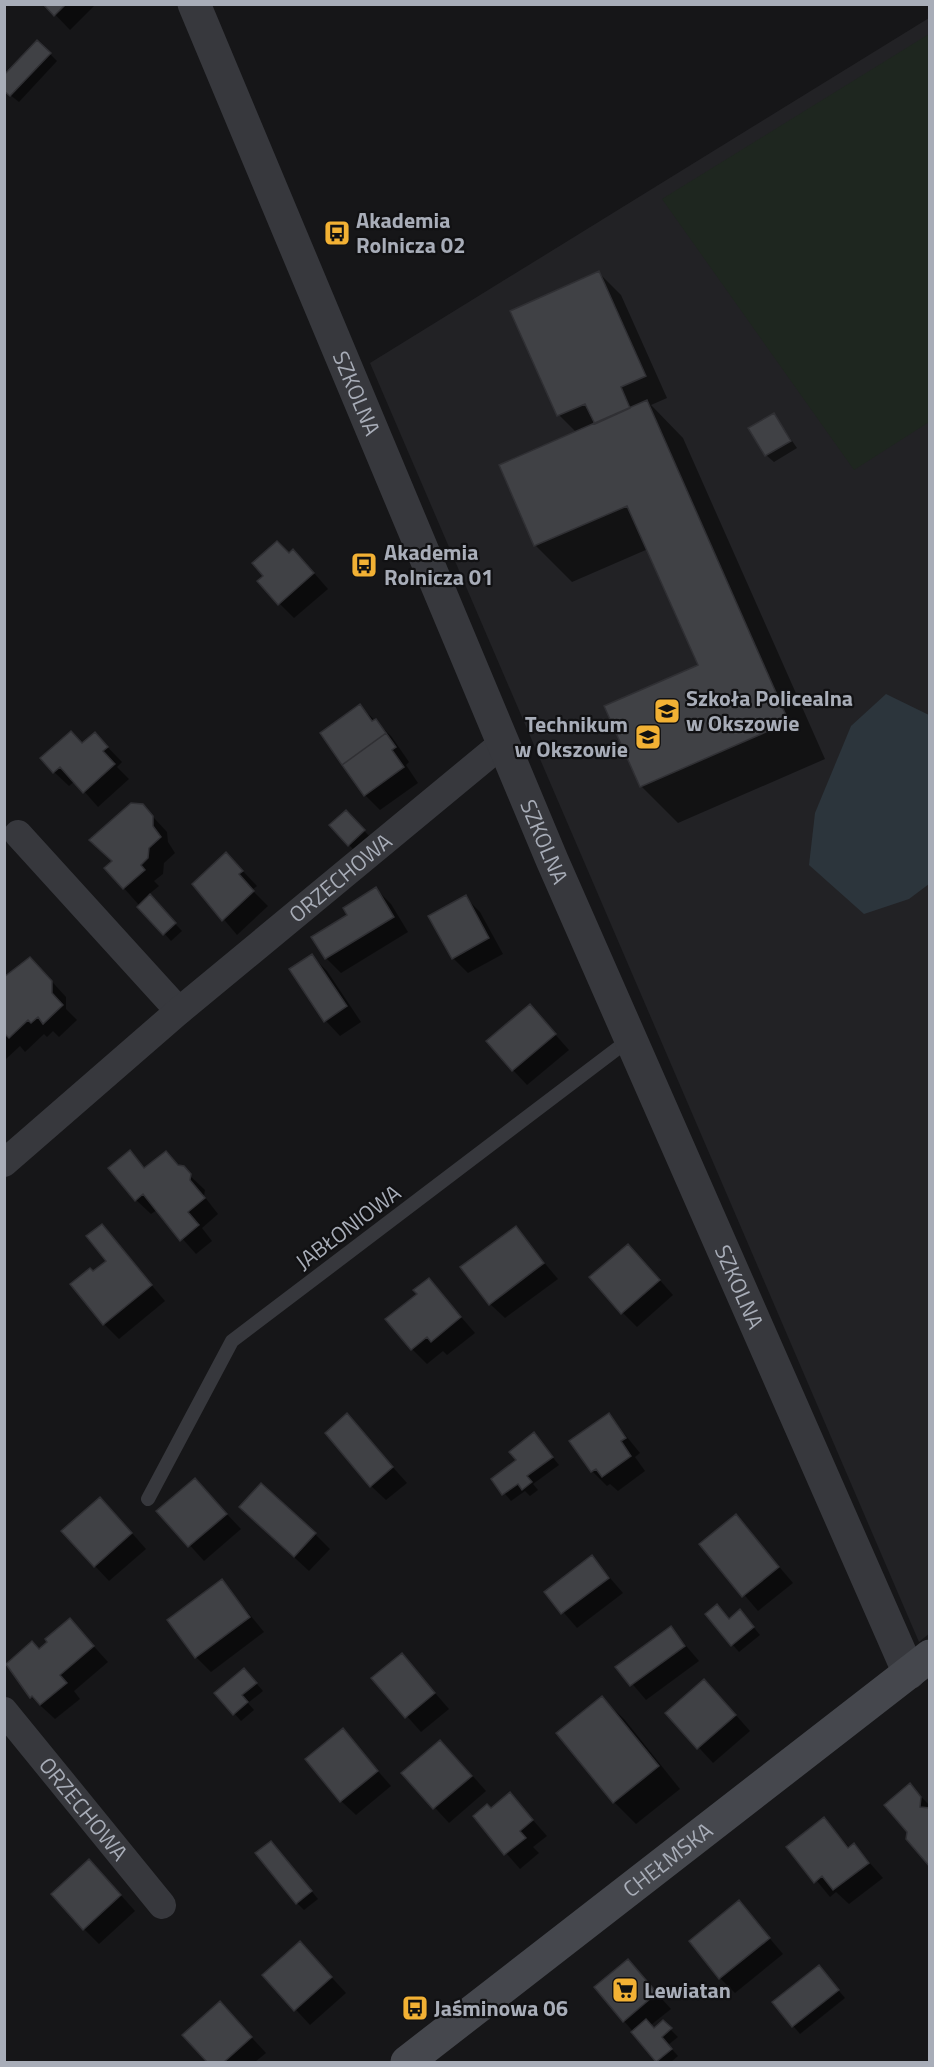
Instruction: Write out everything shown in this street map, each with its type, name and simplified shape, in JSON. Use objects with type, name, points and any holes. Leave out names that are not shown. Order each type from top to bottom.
[{"type":"main road","name":"CHEŁMSKA","points":[[407,2062],[919,1665]]},
{"type":"street","name":"SZKOLNA","points":[[194,4],[503,743],[632,1038],[919,1665]]},
{"type":"street","name":"ORZECHOWA","points":[[4,1163],[178,1011],[503,743]]},
{"type":"street","points":[[18,834],[178,1011]]},
{"type":"street","name":"ORZECHOWA","points":[[4,1711],[162,1905]]},
{"type":"lane","name":"JABŁONIOWA","points":[[148,1499],[232,1341],[632,1038]]},
{"type":"shaded area","points":[[929,18],[930,1633],[919,1642],[370,363]]},
{"type":"shaded area","points":[[929,34],[929,422],[854,470],[662,199]]},
{"type":"shaded area","points":[[886,694],[929,715],[929,884],[909,899],[864,914],[809,865],[815,813],[851,726]]},
{"type":"building","points":[[43,4],[66,4],[54,16]]},
{"type":"building","points":[[37,40],[51,53],[10,96],[4,91],[4,75]]},
{"type":"building","points":[[599,271],[646,376],[621,387],[630,408],[595,424],[585,404],[557,416],[510,311]]},
{"type":"building","points":[[647,400],[789,722],[640,787],[604,706],[698,665],[627,506],[534,546],[499,465]]},
{"type":"building","points":[[774,413],[791,441],[765,456],[748,428]]},
{"type":"building","points":[[277,541],[289,553],[293,549],[314,573],[278,605],[257,581],[263,576],[252,563]]},
{"type":"building","points":[[360,704],[372,721],[376,719],[386,733],[342,765],[320,733]]},
{"type":"building","points":[[71,731],[82,743],[95,732],[108,747],[103,751],[115,764],[83,793],[60,767],[53,773],[40,758]]},
{"type":"building","points":[[386,733],[396,747],[392,750],[404,767],[364,796],[342,765]]},
{"type":"building","points":[[131,803],[143,804],[153,816],[153,826],[161,837],[149,848],[148,858],[141,865],[145,870],[123,889],[104,868],[112,861],[89,840]]},
{"type":"building","points":[[346,810],[365,830],[348,846],[329,825]]},
{"type":"building","points":[[226,852],[243,871],[239,874],[254,891],[222,921],[192,884]]},
{"type":"building","points":[[376,887],[394,917],[325,959],[311,937],[347,915],[343,908]]},
{"type":"building","points":[[150,894],[176,923],[163,935],[137,907]]},
{"type":"building","points":[[466,895],[489,938],[452,959],[428,916]]},
{"type":"building","points":[[312,954],[347,1006],[324,1022],[289,969]]},
{"type":"building","points":[[30,957],[52,981],[52,993],[63,1005],[43,1024],[38,1017],[31,1023],[28,1020],[9,1038],[4,1033],[4,977]]},
{"type":"building","points":[[530,1004],[556,1034],[512,1071],[486,1041]]},
{"type":"building","points":[[130,1150],[144,1168],[166,1151],[178,1165],[184,1166],[191,1174],[190,1180],[205,1198],[188,1212],[199,1225],[180,1241],[143,1194],[135,1201],[108,1168]]},
{"type":"building","points":[[102,1224],[152,1285],[103,1325],[70,1284],[90,1268],[93,1271],[106,1261],[86,1236]]},
{"type":"building","points":[[516,1226],[544,1263],[489,1305],[460,1267]]},
{"type":"building","points":[[628,1244],[660,1280],[621,1314],[589,1277]]},
{"type":"building","points":[[429,1278],[461,1317],[431,1342],[427,1337],[411,1350],[385,1319],[417,1294],[413,1290]]},
{"type":"building","points":[[347,1413],[393,1467],[370,1487],[325,1433]]},
{"type":"building","points":[[609,1413],[626,1438],[621,1441],[631,1456],[602,1477],[596,1469],[591,1472],[569,1441]]},
{"type":"building","points":[[534,1432],[553,1457],[527,1476],[532,1482],[522,1490],[518,1484],[502,1495],[491,1479],[516,1460],[509,1452]]},
{"type":"building","points":[[195,1478],[227,1514],[188,1547],[156,1511]]},
{"type":"building","points":[[261,1483],[316,1533],[294,1557],[239,1507]]},
{"type":"building","points":[[100,1497],[132,1533],[94,1567],[61,1531]]},
{"type":"building","points":[[736,1514],[779,1567],[742,1597],[699,1544]]},
{"type":"building","points":[[592,1555],[609,1578],[561,1614],[544,1592]]},
{"type":"building","points":[[222,1579],[250,1617],[195,1658],[167,1620]]},
{"type":"building","points":[[717,1604],[729,1619],[740,1609],[754,1627],[731,1646],[705,1614]]},
{"type":"building","points":[[70,1618],[94,1646],[60,1675],[67,1683],[40,1705],[32,1696],[30,1698],[6,1664],[32,1641],[39,1649],[47,1642],[45,1639]]},
{"type":"building","points":[[671,1626],[685,1646],[630,1686],[615,1667]]},
{"type":"building","points":[[402,1653],[435,1693],[405,1718],[371,1678]]},
{"type":"building","points":[[244,1668],[257,1683],[242,1695],[248,1702],[233,1715],[214,1693]]},
{"type":"building","points":[[704,1679],[736,1715],[697,1749],[665,1713]]},
{"type":"building","points":[[602,1696],[659,1766],[613,1803],[556,1733]]},
{"type":"building","points":[[343,1728],[378,1771],[340,1802],[305,1759]]},
{"type":"building","points":[[440,1740],[472,1776],[433,1809],[401,1773]]},
{"type":"building","points":[[910,1783],[921,1797],[920,1807],[930,1808],[930,1867],[906,1839],[907,1832],[884,1805]]},
{"type":"building","points":[[510,1792],[533,1820],[520,1831],[526,1838],[504,1855],[473,1816],[487,1804],[491,1808]]},
{"type":"building","points":[[824,1817],[848,1848],[854,1843],[869,1863],[833,1890],[822,1876],[814,1883],[786,1847]]},
{"type":"building","points":[[271,1841],[312,1891],[296,1904],[255,1853]]},
{"type":"building","points":[[89,1859],[121,1895],[83,1930],[51,1894]]},
{"type":"building","points":[[739,1900],[770,1938],[719,1979],[689,1941]]},
{"type":"building","points":[[300,1941],[332,1977],[294,2011],[262,1975]]},
{"type":"building","name":"Lewiatan","points":[[628,1959],[657,1993],[623,2022],[594,1987]]},
{"type":"building","points":[[819,1965],[839,1990],[792,2027],[772,2002]]},
{"type":"building","points":[[220,2001],[252,2037],[224,2062],[207,2062],[182,2035]]},
{"type":"building","points":[[646,2019],[654,2028],[663,2020],[672,2028],[662,2037],[672,2049],[656,2062],[631,2032]]},
{"type":"place","name":"Akademia Rolnicza 02","points":[[337,233]]},
{"type":"place","name":"Akademia Rolnicza 01","points":[[364,565]]},
{"type":"place","name":"Szkoła Policealna w Okszowie","points":[[667,711]]},
{"type":"place","name":"Technikum w Okszowie","points":[[648,737]]},
{"type":"place","name":"Lewiatan","points":[[625,1990]]},
{"type":"place","name":"Jaśminowa 06","points":[[415,2008]]}]
